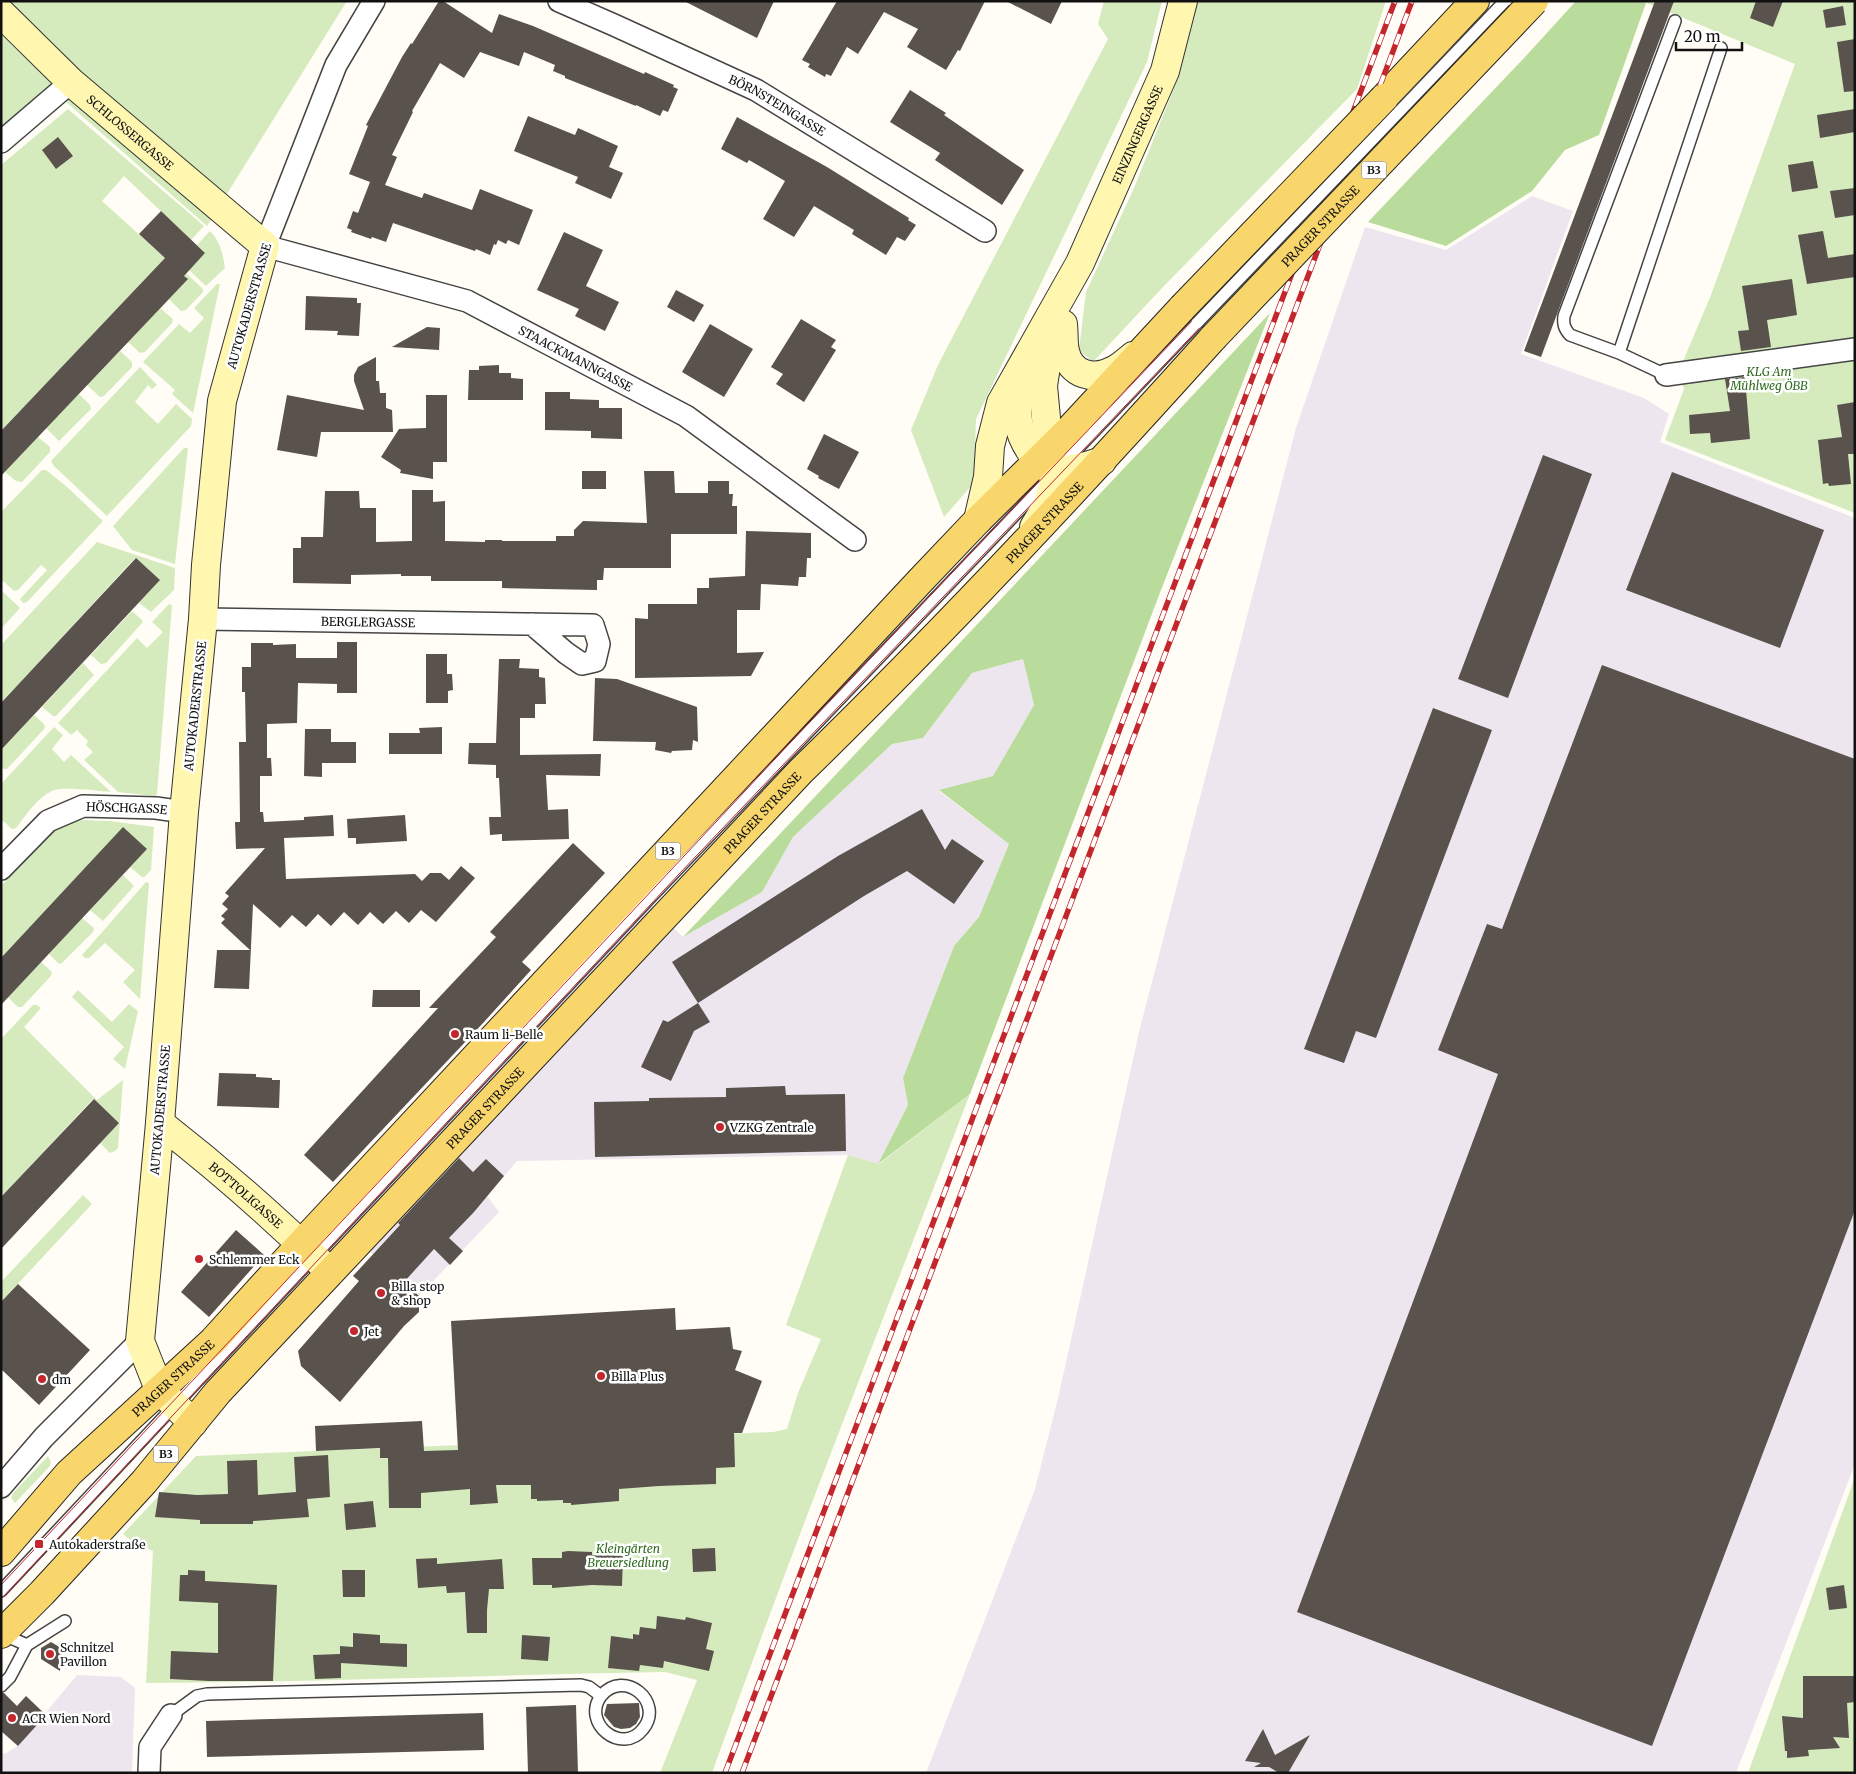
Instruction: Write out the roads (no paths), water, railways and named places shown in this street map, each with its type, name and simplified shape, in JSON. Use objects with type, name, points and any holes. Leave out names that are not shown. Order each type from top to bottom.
[{"type":"main road","name":"PRAGER STRASSE","points":[[1,1634],[42,1593],[137,1489],[176,1406],[213,1341],[315,1258],[874,700],[1102,462],[1198,323],[1474,1]]},
{"type":"main road","name":"PRAGER STRASSE","points":[[1,1552],[69,1473],[176,1406],[218,1392],[315,1258],[978,520],[1050,465],[1141,351],[1198,323],[1534,1]]},
{"type":"street","name":"AUTOKADERSTRASSE","points":[[176,1406],[140,1341],[160,1123],[184,812],[222,401],[265,246],[336,64],[374,1]]},
{"type":"street","name":"BÖRNSTEINGASSE","points":[[559,1],[756,90],[985,231]]},
{"type":"street","name":"EINZINGERGASSE","points":[[978,520],[988,477],[990,446],[1001,403],[1080,263],[1165,71],[1183,1]]},
{"type":"street","name":"SCHLOSSERGASSE","points":[[1,13],[71,82],[265,246]]},
{"type":"street","points":[[1,142],[71,82]]},
{"type":"street","name":"STAACKMANNGASSE","points":[[265,246],[467,301],[686,416],[855,540]]},
{"type":"street","name":"EINZINGERGASSE","points":[[1025,541],[1047,506],[1053,488],[1043,386],[1047,359],[1063,324],[1080,263]]},
{"type":"street","name":"EINZINGERGASSE","points":[[1063,324],[1065,351],[1070,366],[1081,373],[1099,375],[1114,370],[1141,351]]},
{"type":"street","points":[[1666,375],[1855,349]]},
{"type":"street","name":"EINZINGERGASSE","points":[[1019,370],[1016,408],[1018,426],[1024,443],[1050,465]]},
{"type":"street","points":[[1050,465],[1079,469],[1102,462]]},
{"type":"street","name":"BERGLERGASSE","points":[[203,619],[532,624]]},
{"type":"street","name":"HÖSCHGASSE","points":[[1,869],[48,821],[83,806],[156,808],[184,812]]},
{"type":"street","name":"BOTTOLIGASSE","points":[[160,1123],[197,1152],[315,1258]]},
{"type":"street","points":[[1,1487],[44,1436],[140,1341]]},
{"type":"street","points":[[149,1773],[150,1747],[171,1715]]},
{"type":"lane","points":[[315,1258],[1050,465],[1198,323],[1505,1]]},
{"type":"lane","points":[[1666,375],[1619,353],[1570,335],[1565,330],[1563,324],[1564,316],[1675,22]]},
{"type":"lane","points":[[1619,353],[1721,48]]},
{"type":"lane","points":[[1,1591],[176,1406]]},
{"type":"lane","points":[[1,1686],[10,1677],[27,1645],[65,1621]]},
{"type":"lane","points":[[1,1634],[27,1645]]},
{"type":"lane","points":[[171,1715],[197,1696],[207,1694],[580,1685],[589,1688],[601,1696]]},
{"type":"lane","points":[[620,1685],[637,1689],[648,1703],[648,1720],[644,1728],[637,1735],[627,1739],[616,1738],[607,1734],[600,1726],[596,1717],[596,1708],[601,1696],[611,1688],[620,1685]]},
{"type":"tram line","points":[[1,1585],[790,743],[1497,1]]},
{"type":"tram line","points":[[1,1599],[679,874],[1511,1]]},
{"type":"railway","points":[[725,1773],[1395,1]]},
{"type":"railway","points":[[742,1773],[1412,1]]},
{"type":"place","name":"Raum li-Belle","points":[[455,1034]]},
{"type":"place","name":"VZKG Zentrale","points":[[720,1127]]},
{"type":"place","name":"Schlemmer Eck","points":[[199,1259]]},
{"type":"place","name":"Billa stop & shop","points":[[381,1293]]},
{"type":"place","name":"Jet","points":[[354,1331]]},
{"type":"place","name":"Billa Plus","points":[[601,1376]]},
{"type":"place","name":"dm","points":[[42,1379]]},
{"type":"place","name":"Autokaderstraße","points":[[39,1544]]},
{"type":"place","name":"Schnitzel Pavillon","points":[[50,1654]]},
{"type":"place","name":"ACR Wien Nord","points":[[12,1718]]},
{"type":"park label","name":"KLG Am Mühlweg ÖBB","points":[[1769,378]]},
{"type":"park label","name":"Kleingärten Breuersiedlung","points":[[628,1555]]}]
